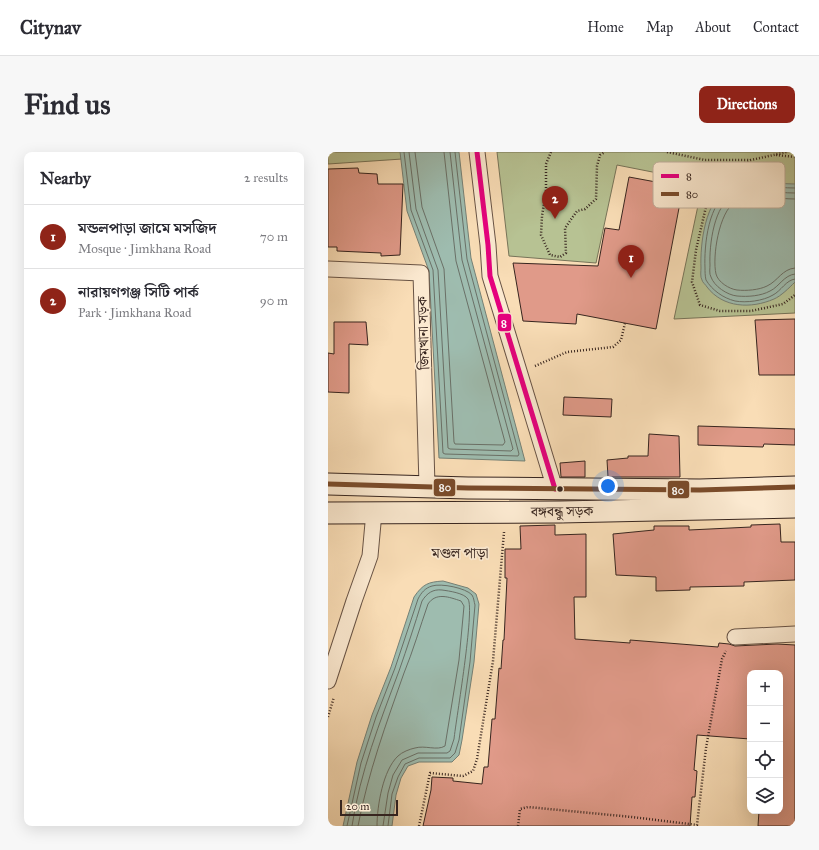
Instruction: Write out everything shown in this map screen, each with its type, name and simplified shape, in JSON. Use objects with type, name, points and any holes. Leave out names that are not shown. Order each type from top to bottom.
[{"type":"main road","name":"বঙ্গবন্ধু সড়ক","points":[[328,484],[468,488],[700,490],[795,487]]},
{"type":"main road","name":"বঙ্গবন্ধু সড়ক","points":[[328,512],[506,512],[795,507]]},
{"type":"street","points":[[478,152],[490,276],[555,489]]},
{"type":"street","name":"জিমখানা সড়ক","points":[[328,269],[421,273],[427,486]]},
{"type":"street","points":[[328,682],[370,556],[374,512]]},
{"type":"street","points":[[735,637],[795,634]]},
{"type":"path","points":[[551,152],[546,164],[546,190],[541,235],[550,255],[560,257],[566,253],[565,228],[569,221],[577,212],[585,209],[596,199],[597,166],[600,156],[605,152]]},
{"type":"path","points":[[667,152],[705,160],[750,160],[787,152]]},
{"type":"path","points":[[773,155],[795,157]]},
{"type":"path","points":[[746,162],[750,160]]},
{"type":"path","points":[[706,208],[696,250],[692,282],[700,305],[720,311],[751,311],[783,304],[795,295]]},
{"type":"path","points":[[520,372],[567,352],[613,347],[621,340],[625,323]]},
{"type":"path","points":[[419,826],[430,773],[463,776],[473,771],[477,759],[493,661],[506,512]]},
{"type":"path","points":[[518,826],[520,808],[528,807],[697,825],[706,748],[722,659],[735,637]]},
{"type":"green space","points":[[328,152],[416,152],[417,158],[328,164]]},
{"type":"green space","points":[[497,152],[795,152],[795,313],[674,319],[697,208],[785,208],[785,162],[653,162],[653,172],[617,165],[596,263],[509,256]]},
{"type":"water","points":[[400,152],[459,152],[471,258],[525,461],[439,458],[429,271],[407,211]]},
{"type":"water","points":[[785,184],[795,184],[795,282],[785,292],[774,299],[756,304],[738,305],[729,303],[714,294],[701,279],[703,235],[711,208],[785,208]]},
{"type":"water","points":[[443,581],[468,588],[476,594],[479,604],[474,662],[459,755],[452,762],[419,762],[408,766],[401,778],[396,795],[392,826],[343,826],[357,762],[414,597],[426,584]]},
{"type":"building","points":[[358,168],[359,173],[377,174],[378,184],[403,184],[400,255],[381,256],[381,253],[337,251],[337,247],[328,247],[328,169]]},
{"type":"building","points":[[629,177],[653,181],[653,208],[679,208],[656,329],[577,314],[576,324],[523,321],[513,263],[598,266],[605,228],[619,230]]},
{"type":"building","points":[[795,319],[795,375],[759,375],[755,320]]},
{"type":"building","points":[[334,322],[366,322],[368,345],[349,344],[349,393],[328,392],[328,353],[334,354]]},
{"type":"building","points":[[564,397],[612,399],[611,417],[563,415]]},
{"type":"building","points":[[698,426],[795,429],[795,445],[764,444],[763,447],[698,445]]},
{"type":"building","points":[[649,434],[679,436],[680,477],[608,477],[607,460],[628,458],[628,456],[648,456]]},
{"type":"building","points":[[585,461],[585,477],[561,477],[560,463]]},
{"type":"building","points":[[780,524],[781,542],[795,542],[795,580],[744,582],[744,586],[690,587],[690,590],[656,591],[656,577],[616,575],[613,534],[654,530],[654,526],[689,526],[689,530]]},
{"type":"building","points":[[555,525],[555,535],[586,534],[586,597],[574,597],[575,639],[630,643],[630,640],[718,647],[719,643],[735,646],[777,644],[795,645],[795,826],[758,826],[759,814],[783,814],[783,670],[747,670],[747,739],[697,735],[694,770],[697,771],[695,797],[692,797],[690,826],[423,826],[431,790],[432,777],[453,778],[453,781],[482,784],[484,767],[488,767],[492,719],[495,719],[499,668],[501,669],[504,640],[507,578],[505,578],[505,549],[521,549],[520,526]]},
{"type":"transit line","name":"8","points":[[477,152],[488,245],[490,276],[555,489]]},
{"type":"transit line","name":"80","points":[[328,484],[468,488],[700,490],[795,487]]},
{"type":"place","name":"নারায়ণগঞ্জ সিটি পার্ক","points":[[555,219]]},
{"type":"place","name":"মন্ডলপাড়া জামে মসজিদ","points":[[631,278]]},
{"type":"district","name":"মণ্ডল পাড়া","points":[[460,553]]}]
